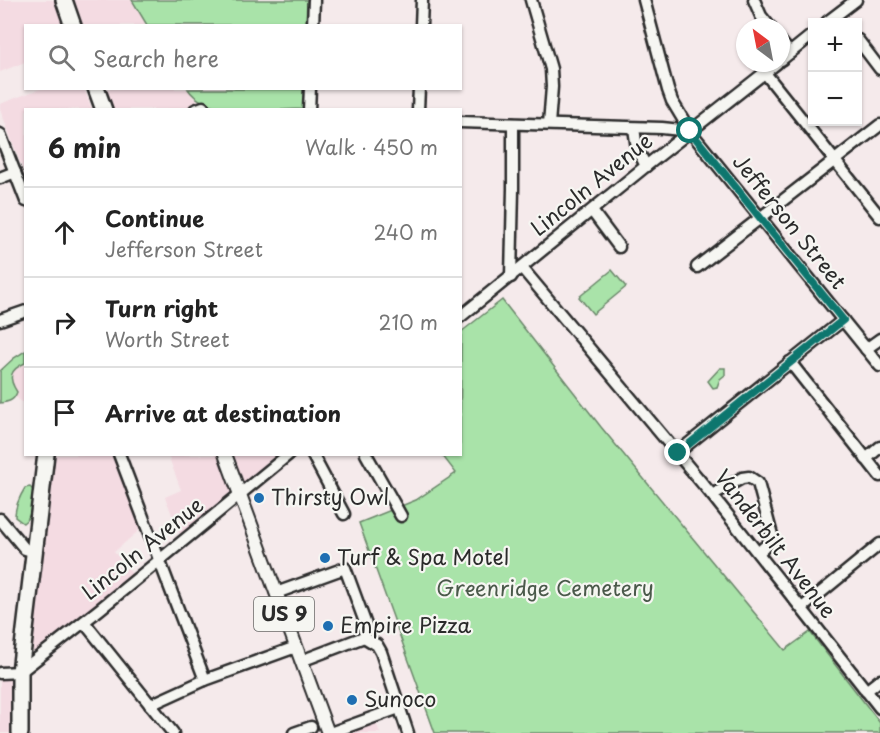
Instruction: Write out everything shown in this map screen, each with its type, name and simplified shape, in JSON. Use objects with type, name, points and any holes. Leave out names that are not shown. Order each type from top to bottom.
[{"type":"highway","points":[[64,0],[72,24]]},
{"type":"highway","points":[[97,90],[103,108]]},
{"type":"highway","points":[[20,733],[20,672],[46,456]]},
{"type":"main road","name":"US 9","points":[[226,456],[328,733]]},
{"type":"street","points":[[313,24],[314,0]]},
{"type":"street","points":[[421,24],[422,0]]},
{"type":"street","points":[[531,0],[551,69],[549,124]]},
{"type":"street","name":"Jefferson Street","points":[[644,0],[668,90],[690,131],[880,366]]},
{"type":"street","points":[[754,0],[763,18]]},
{"type":"street","points":[[841,18],[856,0]]},
{"type":"street","points":[[790,53],[808,39]]},
{"type":"street","points":[[862,45],[880,69]]},
{"type":"street","points":[[765,73],[880,217]]},
{"type":"street","name":"Lincoln Avenue","points":[[462,315],[592,212],[646,165],[765,73]]},
{"type":"street","points":[[309,108],[310,90]]},
{"type":"street","points":[[418,108],[419,90]]},
{"type":"street","points":[[462,122],[662,128],[690,131]]},
{"type":"street","points":[[511,277],[513,124]]},
{"type":"street","points":[[697,267],[880,125]]},
{"type":"street","points":[[634,128],[637,149],[646,165]]},
{"type":"street","points":[[0,134],[24,196]]},
{"type":"street","points":[[0,178],[15,172]]},
{"type":"street","points":[[592,212],[619,247]]},
{"type":"street","name":"Vanderbilt Avenue","points":[[522,268],[678,453],[880,708]]},
{"type":"street","points":[[0,320],[24,312]]},
{"type":"street","points":[[678,453],[843,320]]},
{"type":"street","points":[[866,349],[880,339]]},
{"type":"street","points":[[789,362],[880,476]]},
{"type":"street","points":[[866,459],[880,447]]},
{"type":"street","points":[[120,456],[206,680]]},
{"type":"street","name":"Lincoln Avenue","points":[[20,672],[287,456]]},
{"type":"street","points":[[313,456],[344,514]]},
{"type":"street","points":[[367,456],[400,516]]},
{"type":"street","points":[[712,495],[742,478],[749,477],[758,483],[772,535],[771,541],[758,553]]},
{"type":"street","points":[[0,519],[25,549],[35,552]]},
{"type":"street","points":[[802,608],[880,544]]},
{"type":"street","points":[[276,593],[345,568],[366,625],[364,637]]},
{"type":"street","points":[[84,622],[173,733]]},
{"type":"street","points":[[301,661],[364,637]]},
{"type":"street","points":[[364,637],[377,645],[381,652],[408,733]]},
{"type":"street","points":[[150,705],[206,680],[296,647]]},
{"type":"street","points":[[0,673],[20,672]]},
{"type":"street","points":[[866,691],[880,680]]},
{"type":"street","points":[[328,733],[399,708]]},
{"type":"street","points":[[294,733],[311,727]]},
{"type":"shaded area","points":[[0,0],[56,0],[65,24],[24,24],[24,62],[0,72]]},
{"type":"shaded area","points":[[69,0],[132,0],[146,24],[79,24]]},
{"type":"shaded area","points":[[37,90],[84,90],[92,108],[24,108],[23,170],[0,104]]},
{"type":"shaded area","points":[[102,90],[189,90],[194,98],[221,108],[110,108]]},
{"type":"shaded area","points":[[24,359],[24,403],[0,386],[0,378]]},
{"type":"shaded area","points":[[52,456],[116,456],[143,527],[114,552],[133,575],[36,653],[29,648]]},
{"type":"shaded area","points":[[168,456],[219,456],[233,492],[181,537],[165,497],[181,490]]},
{"type":"shaded area","points":[[232,456],[280,456],[245,484],[242,483]]},
{"type":"shaded area","points":[[0,678],[13,679],[14,733],[0,733]]},
{"type":"shaded area","points":[[376,722],[380,733],[344,733]]},
{"type":"green space","points":[[132,0],[307,0],[306,24],[146,24]]},
{"type":"green space","points":[[189,90],[304,90],[304,108],[221,108],[197,98]]},
{"type":"green space","points":[[612,270],[626,287],[593,314],[579,297]]},
{"type":"green space","name":"Greenridge Cemetery","points":[[502,300],[601,427],[785,650],[810,632],[880,723],[880,733],[435,733],[359,523],[416,500],[456,473],[443,456],[462,456],[462,331]]},
{"type":"green space","points":[[24,352],[24,364],[13,372],[11,379],[17,392],[10,400],[0,403],[0,371]]},
{"type":"green space","points":[[720,368],[725,368],[725,375],[720,379],[717,387],[713,388],[708,381]]},
{"type":"green space","points":[[30,487],[33,490],[31,508],[29,517],[23,523],[15,517],[16,509],[25,488]]},
{"type":"place","name":"Thirsty Owl","points":[[259,498]]},
{"type":"place","name":"Turf & Spa Motel","points":[[325,558]]},
{"type":"place","name":"Empire Pizza","points":[[328,626]]},
{"type":"place","name":"Sunoco","points":[[352,700]]},
{"type":"route","points":[[678,453],[843,320],[690,131]]}]
